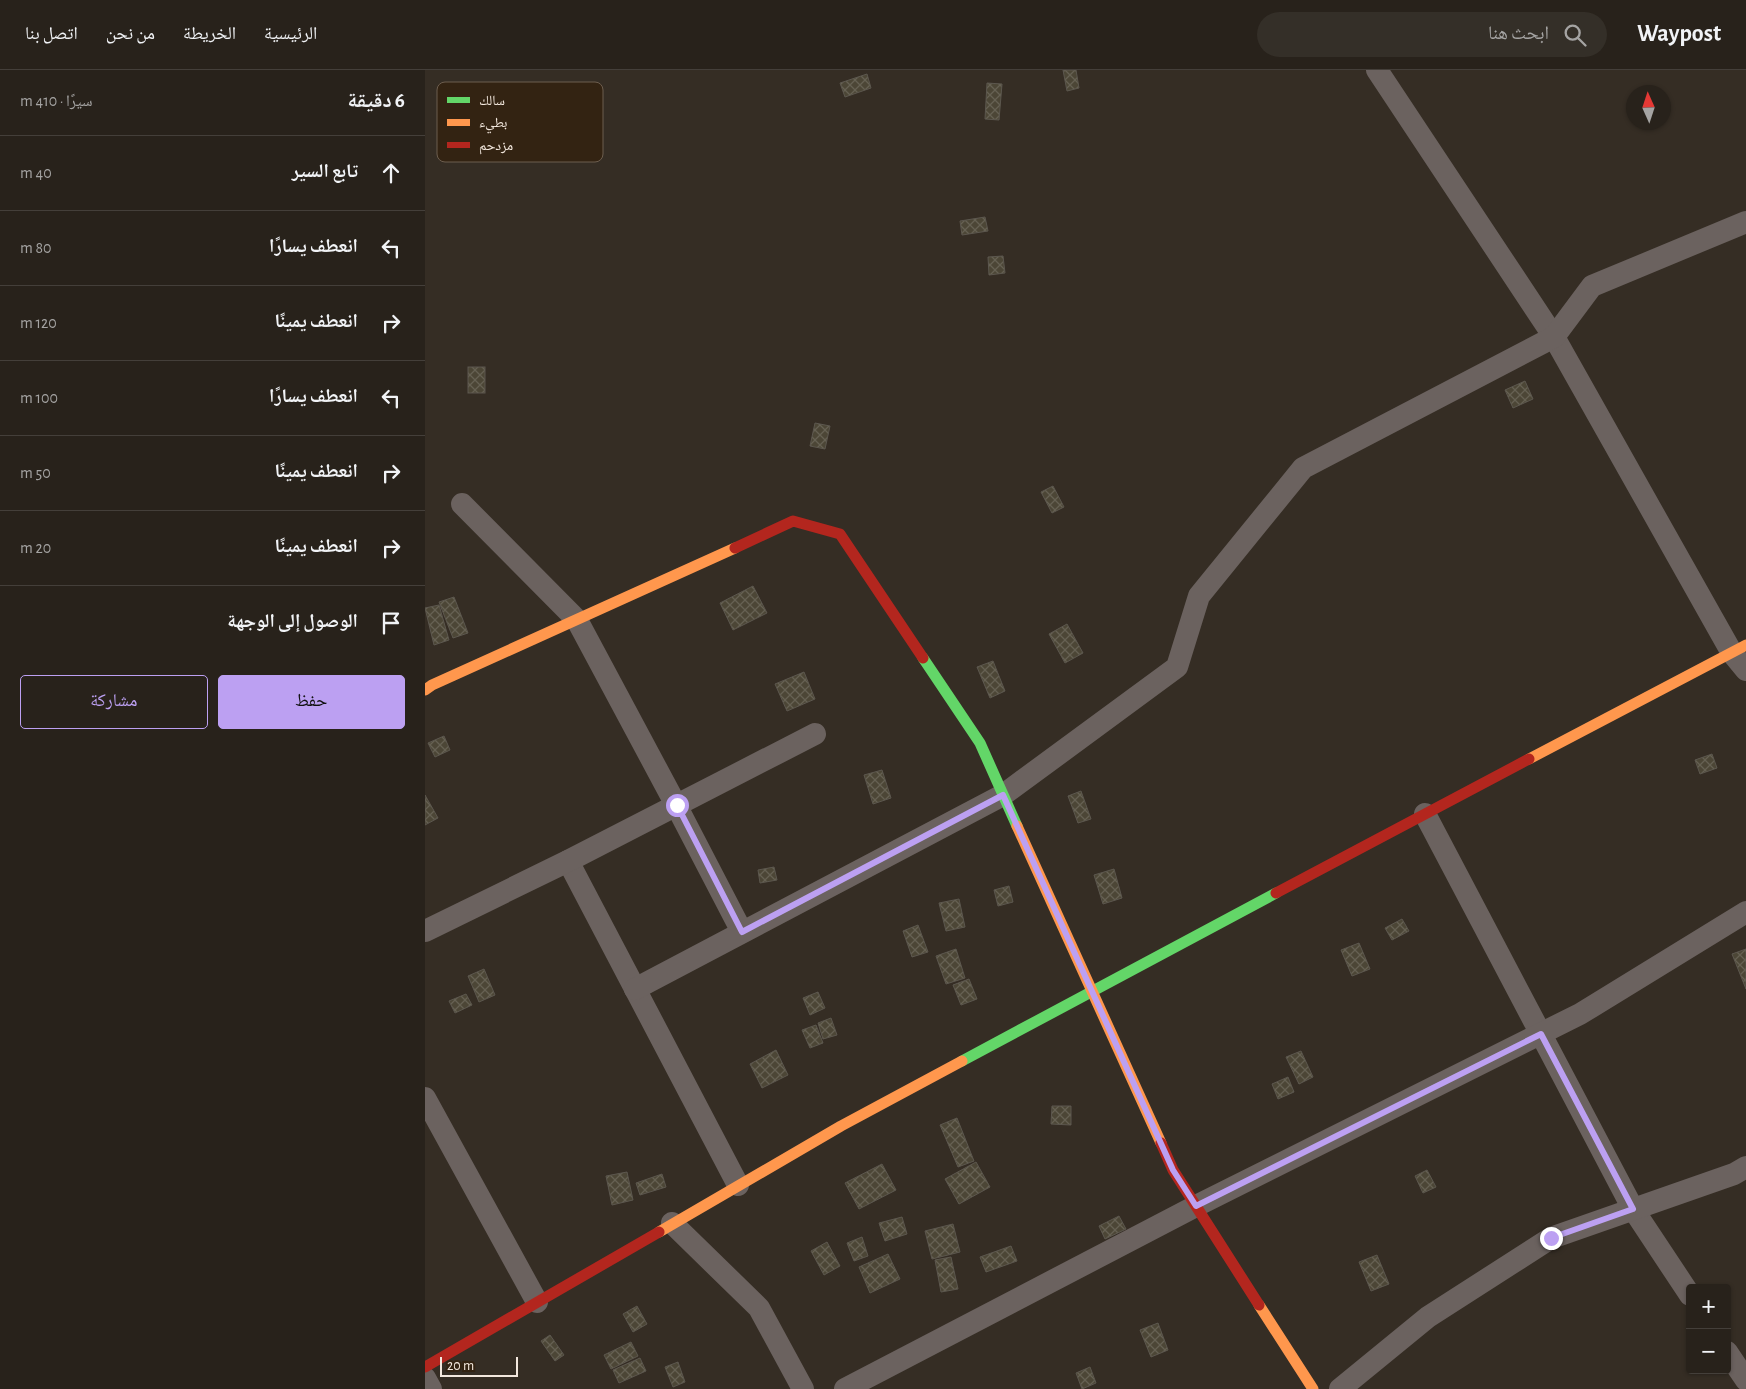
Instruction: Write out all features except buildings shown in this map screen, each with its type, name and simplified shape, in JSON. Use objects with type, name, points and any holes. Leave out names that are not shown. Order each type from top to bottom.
[{"type":"street","points":[[1377,70],[1554,337],[1739,649],[1746,670]]},
{"type":"street","points":[[635,989],[1003,795],[1177,667],[1199,596],[1303,468],[1554,337],[1592,286],[1746,222]]},
{"type":"street","points":[[462,504],[577,620],[677,805],[742,932]]},
{"type":"street","points":[[425,690],[793,521],[840,534],[980,743],[1173,1170],[1313,1389]]},
{"type":"street","points":[[425,1367],[841,1126],[1091,991],[1739,649]]},
{"type":"street","points":[[425,931],[815,734]]},
{"type":"street","points":[[1425,814],[1633,1209],[1686,1289]]},
{"type":"street","points":[[568,860],[738,1185]]},
{"type":"street","points":[[845,1389],[1196,1206],[1580,1014],[1746,912]]},
{"type":"street","points":[[425,1098],[433,1132],[537,1302]]},
{"type":"street","points":[[1340,1389],[1428,1317],[1551,1238],[1734,1174],[1746,1168]]},
{"type":"street","points":[[672,1223],[759,1308],[803,1389]]},
{"type":"street","points":[[1731,1358],[1746,1380]]},
{"type":"street","points":[[425,1378],[431,1389]]},
{"type":"traffic: fast","points":[[923,658],[980,743],[1017,826]]},
{"type":"traffic: fast","points":[[962,1061],[1276,893]]},
{"type":"traffic: slow","points":[[425,690],[432,685],[735,548]]},
{"type":"traffic: slow","points":[[1529,759],[1746,645]]},
{"type":"traffic: slow","points":[[1017,826],[1161,1143]]},
{"type":"traffic: slow","points":[[659,1232],[841,1126],[962,1061]]},
{"type":"traffic: slow","points":[[1259,1305],[1313,1389]]},
{"type":"traffic: jam","points":[[735,548],[793,521],[840,534],[923,658]]},
{"type":"traffic: jam","points":[[1276,893],[1529,759]]},
{"type":"traffic: jam","points":[[1161,1143],[1173,1170],[1259,1305]]},
{"type":"traffic: jam","points":[[425,1367],[659,1232]]},
{"type":"route","points":[[677,805],[742,932],[1003,795],[1173,1170],[1196,1206],[1541,1034],[1633,1209],[1551,1238]]}]
